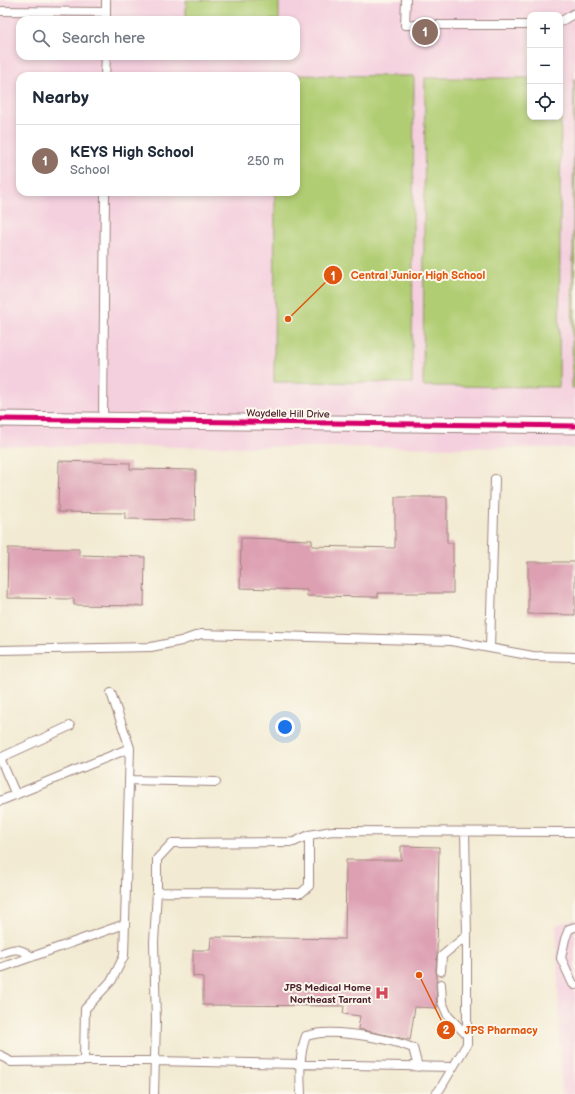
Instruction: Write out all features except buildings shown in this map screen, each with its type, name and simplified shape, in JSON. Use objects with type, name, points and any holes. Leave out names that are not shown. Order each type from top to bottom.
[{"type":"street","name":"Waydelle Hill Drive","points":[[0,419],[575,426]]},
{"type":"lane","points":[[0,11],[106,16],[106,0]]},
{"type":"lane","points":[[406,0],[405,25],[527,25]]},
{"type":"lane","points":[[563,20],[575,13]]},
{"type":"lane","points":[[105,72],[106,60]]},
{"type":"lane","points":[[103,420],[104,196]]},
{"type":"lane","points":[[490,648],[496,479]]},
{"type":"lane","points":[[0,650],[151,647],[181,641],[200,634],[451,641],[533,656],[575,657]]},
{"type":"lane","points":[[84,1061],[86,1009],[112,980],[124,956],[130,748],[111,693]]},
{"type":"lane","points":[[16,795],[0,758],[70,726]]},
{"type":"lane","points":[[0,801],[130,748]]},
{"type":"lane","points":[[129,780],[216,782]]},
{"type":"lane","points":[[154,1094],[156,1021],[154,942],[157,859],[172,843],[294,842],[309,835],[332,831],[575,832]]},
{"type":"lane","points":[[436,1094],[467,1044],[465,832]]},
{"type":"lane","points":[[157,892],[302,893],[309,886],[309,835]]},
{"type":"lane","points":[[0,968],[125,924]]},
{"type":"lane","points":[[575,927],[569,929],[561,958],[574,985],[575,993]]},
{"type":"lane","points":[[441,970],[442,956],[467,935]]},
{"type":"lane","points":[[0,954],[13,949],[25,952],[32,957]]},
{"type":"lane","points":[[441,984],[442,1002],[448,1016],[467,1035]]},
{"type":"lane","points":[[301,1094],[300,1064],[303,1044],[306,1036],[321,1033],[351,1035],[399,1042],[413,1048],[418,1067]]},
{"type":"lane","points":[[0,1055],[11,1062],[154,1061],[453,1068]]},
{"type":"shaded area","points":[[0,0],[575,0],[575,448],[0,446]]},
{"type":"shaded area","points":[[575,919],[575,1093],[562,1094],[556,925]]},
{"type":"green space","points":[[186,0],[279,0],[279,16],[186,16]]},
{"type":"green space","points":[[300,75],[414,76],[412,383],[274,382],[275,196],[300,196]]},
{"type":"green space","points":[[425,78],[527,78],[527,120],[561,120],[559,387],[423,386]]},
{"type":"green space","points":[[574,79],[575,388],[572,388]]},
{"type":"cycle path","points":[[0,419],[575,426]]},
{"type":"place","name":"KEYS High School","points":[[425,32]]},
{"type":"place","name":"Central Junior High School","points":[[288,319]]},
{"type":"place","name":"JPS Pharmacy","points":[[419,975]]},
{"type":"place","name":"JPS Medical Home Northeast Tarrant","points":[[382,993]]}]
